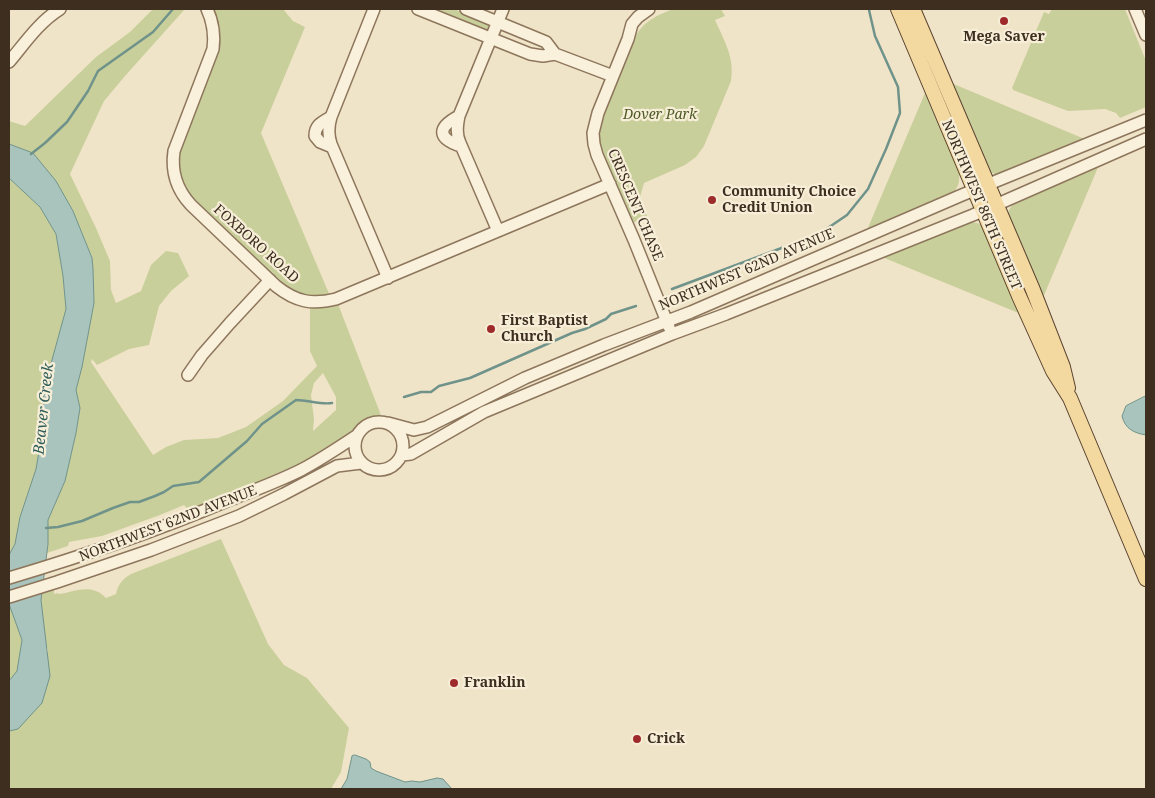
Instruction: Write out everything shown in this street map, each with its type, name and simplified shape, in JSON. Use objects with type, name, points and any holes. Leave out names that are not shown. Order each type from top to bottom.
[{"type":"main road","name":"NORTHWEST 86TH STREET","points":[[898,9],[1019,296],[1053,371],[1070,398],[1146,579]]},
{"type":"main road","name":"NORTHWEST 86TH STREET","points":[[913,9],[997,205],[1063,367],[1070,398]]},
{"type":"street","points":[[9,62],[39,26],[60,9]]},
{"type":"street","name":"FOXBORO ROAD","points":[[207,9],[214,28],[213,49],[174,151],[173,171],[175,181],[186,200],[285,294],[304,301],[325,302],[336,299],[610,184]]},
{"type":"street","points":[[374,9],[330,117],[328,133],[388,278]]},
{"type":"street","points":[[418,9],[530,54],[538,56],[555,54],[613,76]]},
{"type":"street","points":[[466,9],[546,42],[555,54]]},
{"type":"street","points":[[498,231],[461,146],[457,124],[503,9]]},
{"type":"street","name":"CRESCENT CHASE","points":[[649,9],[632,24],[594,124],[593,133],[597,155],[672,334]]},
{"type":"street","points":[[1135,9],[1146,35]]},
{"type":"street","name":"NORTHWEST 62ND AVENUE","points":[[388,423],[414,430],[428,427],[525,378],[666,321],[974,189],[1146,120]]},
{"type":"street","points":[[402,455],[411,454],[484,412],[672,334],[997,205],[1146,139]]},
{"type":"street","points":[[188,374],[202,355],[270,280]]},
{"type":"street","points":[[379,421],[388,423],[396,428],[402,436],[404,446],[402,455],[396,463],[388,468],[379,470],[370,468],[362,463],[356,455],[354,446],[356,436],[361,428],[369,423],[379,421]]},
{"type":"street","name":"NORTHWEST 62ND AVENUE","points":[[9,578],[134,538],[209,509],[283,478],[326,456],[356,436]]},
{"type":"street","name":"NORTHWEST 62ND AVENUE","points":[[9,596],[151,550],[239,516],[337,466],[362,463]]},
{"type":"green space","points":[[153,9],[185,9],[104,101],[70,174],[110,261],[111,290],[116,303],[141,291],[151,265],[166,251],[178,253],[189,276],[171,291],[159,306],[149,345],[129,349],[97,365],[92,359],[91,362],[153,455],[166,447],[184,440],[218,438],[246,427],[283,401],[317,366],[310,351],[310,307],[326,307],[338,304],[381,416],[372,417],[362,423],[334,444],[306,461],[189,511],[184,505],[102,536],[69,542],[68,546],[47,553],[48,520],[65,481],[80,408],[76,390],[94,303],[92,258],[73,211],[56,181],[33,153],[9,144],[9,121],[25,126],[96,57],[130,32]],"holes":[[[323,373],[336,397],[336,410],[313,431],[314,419],[311,395],[314,383]]]},
{"type":"green space","points":[[214,9],[283,9],[293,21],[305,27],[261,133],[330,296],[306,296],[284,285],[190,197],[184,185],[179,168],[180,148],[218,51],[219,30]]},
{"type":"green space","points":[[426,9],[454,9],[486,22],[488,28],[485,31]]},
{"type":"green space","name":"Dover Park","points":[[673,9],[721,9],[725,16],[715,20],[730,57],[731,81],[704,146],[696,157],[685,165],[644,183],[640,197],[647,216],[633,223],[599,142],[601,120],[636,35],[652,19]]},
{"type":"green space","points":[[1052,9],[1125,9],[1146,61],[1146,107],[1120,118],[1116,113],[1105,109],[1068,111],[1013,90],[1012,88],[1044,12],[1049,14]]},
{"type":"green space","points":[[949,82],[1087,140],[999,174],[994,174],[987,169]]},
{"type":"green space","points":[[925,93],[959,173],[957,187],[952,194],[867,230]]},
{"type":"green space","points":[[1099,165],[1042,300],[1007,217],[1009,210],[1014,202]]},
{"type":"green space","points":[[9,178],[40,207],[56,234],[66,309],[52,361],[36,469],[20,516],[15,544],[9,555]]},
{"type":"green space","points":[[971,222],[982,225],[1021,314],[882,257]]},
{"type":"green space","points":[[221,539],[268,644],[284,665],[307,678],[349,728],[341,772],[331,789],[9,789],[9,731],[18,729],[48,651],[43,629],[42,593],[54,589],[54,594],[59,594],[90,589],[101,593],[106,598],[116,594],[121,582],[131,574]]},
{"type":"green space","points":[[9,604],[22,640],[17,671],[9,681]]},
{"type":"water","name":"Beaver Creek","points":[[9,144],[33,153],[56,181],[73,211],[92,258],[94,303],[76,390],[80,408],[76,433],[65,481],[48,520],[48,544],[41,600],[50,676],[42,703],[18,729],[9,731],[9,681],[17,671],[22,640],[9,604],[9,555],[15,544],[20,517],[36,469],[42,433],[44,389],[66,309],[56,234],[40,207],[9,178]]},
{"type":"water","points":[[1146,396],[1146,435],[1131,430],[1125,424],[1122,416],[1126,406]]},
{"type":"water","points":[[355,755],[370,762],[371,768],[376,771],[405,782],[420,782],[437,778],[443,779],[452,789],[341,789],[347,779],[352,756]]},
{"type":"waterway","points":[[31,154],[67,122],[88,91],[98,71],[153,32],[173,9]]},
{"type":"waterway","points":[[672,289],[819,234],[847,215],[868,189],[900,113],[898,87],[875,36],[870,9]]},
{"type":"waterway","points":[[404,397],[421,392],[431,392],[439,386],[470,378],[585,329],[606,319],[611,314],[636,306]]},
{"type":"waterway","points":[[46,528],[82,521],[130,502],[139,502],[155,496],[173,486],[199,482],[247,441],[262,424],[296,400],[332,403]]},
{"type":"place","name":"Mega Saver","points":[[1004,21]]},
{"type":"place","name":"Community Choice Credit Union","points":[[712,200]]},
{"type":"place","name":"First Baptist Church","points":[[491,329]]},
{"type":"place","name":"Franklin","points":[[454,683]]},
{"type":"place","name":"Crick","points":[[637,739]]}]
